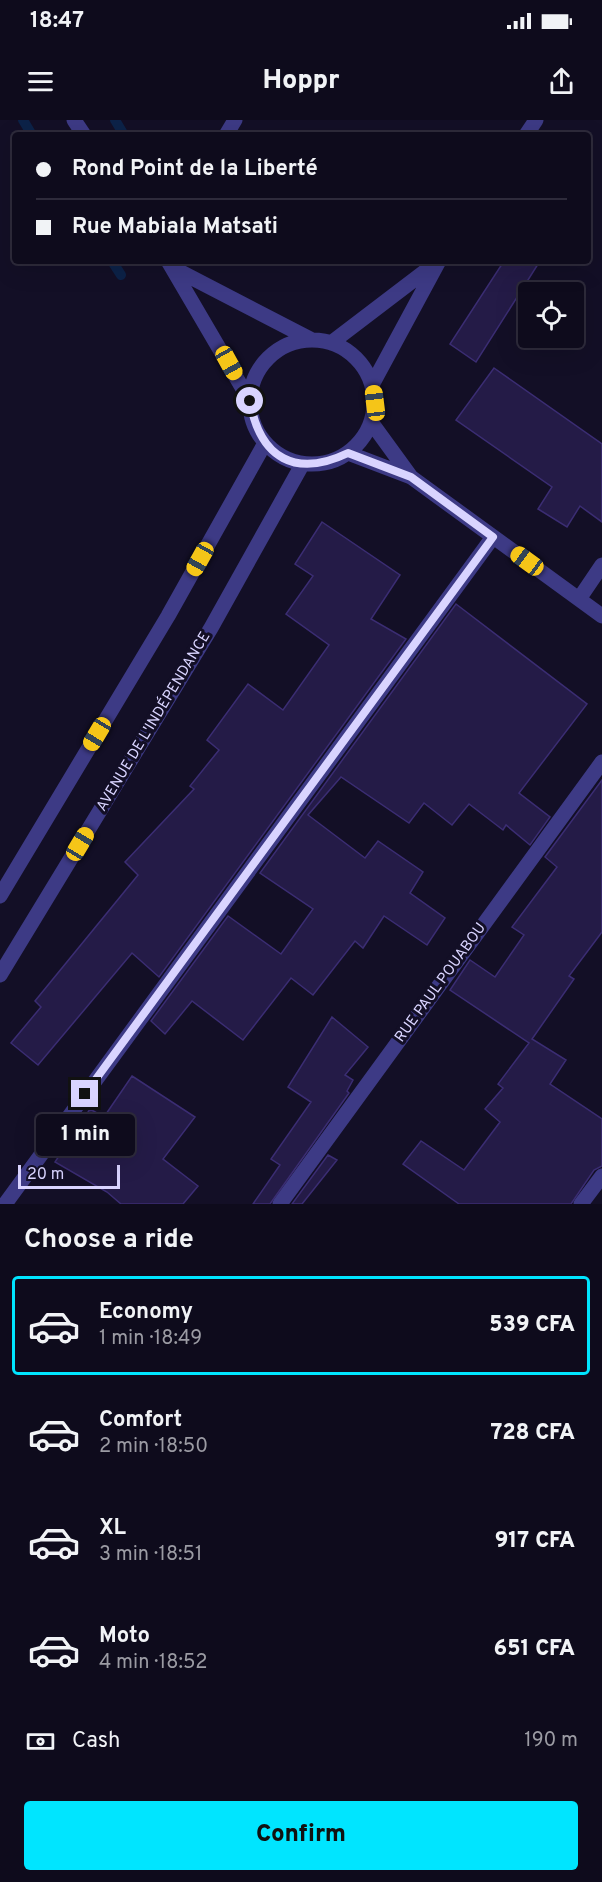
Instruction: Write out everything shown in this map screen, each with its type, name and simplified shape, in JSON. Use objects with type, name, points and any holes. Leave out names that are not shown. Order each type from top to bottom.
[{"type":"street","points":[[331,343],[435,264]]},
{"type":"street","points":[[372,385],[437,264]]},
{"type":"street","points":[[172,265],[312,340]]},
{"type":"street","points":[[172,265],[250,401]]},
{"type":"street","points":[[312,340],[331,343],[349,352],[363,366],[372,385],[375,403],[371,422],[363,440],[348,453],[327,463],[302,465],[276,453],[265,443],[254,424],[250,401],[253,382],[262,365],[276,351],[293,343],[312,340]]},
{"type":"street","points":[[371,422],[411,477]]},
{"type":"street","points":[[0,896],[168,616],[265,443]]},
{"type":"street","points":[[348,453],[411,477],[602,616]]},
{"type":"street","name":"AVENUE DE L'INDÉPENDANCE","points":[[0,975],[211,628],[302,465]]},
{"type":"street","points":[[5,1204],[493,537]]},
{"type":"street","points":[[579,599],[602,565]]},
{"type":"street","name":"RUE PAUL POUABOU","points":[[280,1204],[602,762]]},
{"type":"street","points":[[581,1204],[602,1176]]},
{"type":"building","points":[[502,264],[538,264],[527,282],[518,282],[518,296],[476,362],[450,344]]},
{"type":"building","points":[[494,368],[602,444],[602,522],[580,506],[567,527],[538,509],[552,487],[456,420]]},
{"type":"building","points":[[322,522],[400,575],[371,619],[406,639],[159,977],[132,953],[38,1065],[11,1043],[41,1007],[35,1001],[138,875],[125,862],[194,789],[190,786],[219,750],[207,740],[248,684],[283,710],[329,645],[286,614],[313,576],[295,564]]},
{"type":"building","points":[[456,604],[587,704],[519,793],[550,817],[530,845],[506,825],[503,830],[469,804],[452,825],[424,803],[409,823],[341,777],[308,815],[365,858],[378,841],[423,872],[410,893],[445,918],[427,945],[384,916],[363,948],[355,941],[313,995],[291,978],[243,1040],[192,1001],[165,1034],[151,1021],[228,916],[281,954],[313,909],[260,873]]},
{"type":"building","points":[[602,780],[602,932],[569,976],[574,979],[532,1039],[566,1060],[550,1084],[602,1119],[602,1166],[594,1170],[571,1204],[459,1204],[403,1164],[421,1141],[464,1170],[500,1122],[485,1109],[503,1088],[498,1084],[529,1043],[450,990],[470,960],[495,977],[524,935],[512,927],[557,867],[545,857]]},
{"type":"building","points":[[332,1017],[368,1047],[345,1075],[353,1080],[347,1091],[349,1093],[270,1204],[253,1204],[280,1165],[271,1159],[311,1102],[288,1087]]},
{"type":"building","points":[[132,1076],[195,1117],[163,1159],[198,1186],[183,1204],[121,1204],[107,1192],[55,1162],[90,1109],[104,1117]]},
{"type":"building","points":[[328,1155],[337,1160],[302,1204],[292,1204]]},
{"type":"waterway","points":[[23,120],[30,132]]},
{"type":"waterway","points":[[115,120],[122,132]]},
{"type":"waterway","points":[[114,264],[121,275]]},
{"type":"route","points":[[85,1094],[493,537],[411,477],[348,453],[327,463],[302,465],[288,460],[265,443],[254,424],[250,401]]}]
